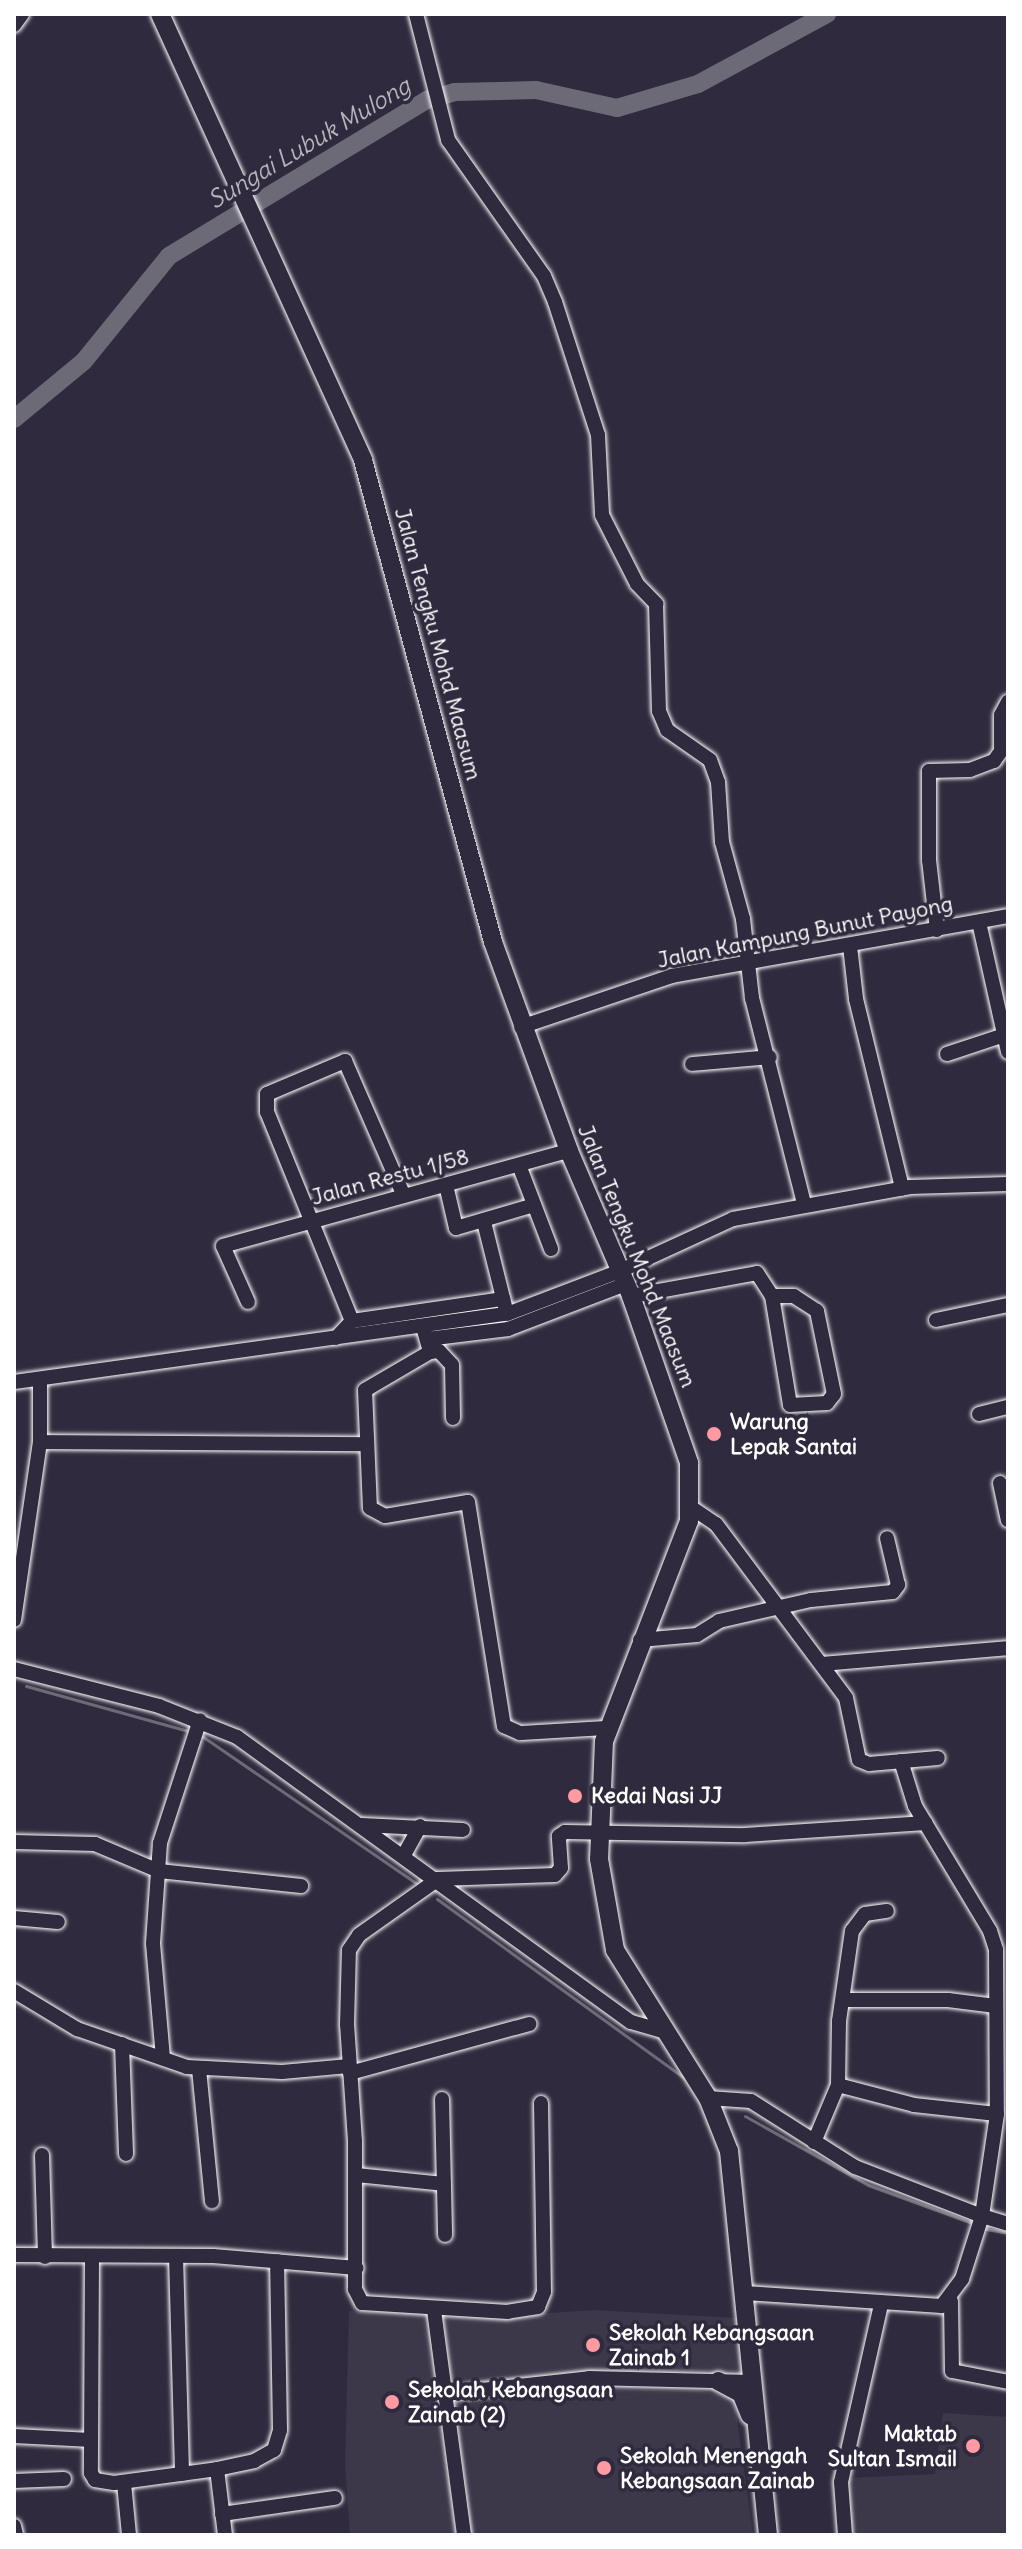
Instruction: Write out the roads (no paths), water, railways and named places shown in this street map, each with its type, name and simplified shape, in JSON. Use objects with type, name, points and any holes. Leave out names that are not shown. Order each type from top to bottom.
[{"type":"main road","name":"Jalan Tengku Mohd Maasum","points":[[160,14],[367,470],[474,879],[521,1027],[569,1151],[626,1284],[689,1463],[692,1508],[607,1728],[599,1831],[610,1935],[663,2031],[708,2098],[729,2151],[768,2535]]},
{"type":"main road","points":[[718,2381],[741,2393],[757,2437]]},
{"type":"street","points":[[416,14],[443,122],[468,172],[544,276],[555,302],[598,435],[608,533],[637,584],[656,604],[659,711],[667,730],[710,760],[718,782],[722,842],[743,919],[747,962],[804,1203]]},
{"type":"street","points":[[937,930],[929,860],[929,771],[970,770],[994,761],[1001,751],[1001,715],[1008,702]]},
{"type":"street","name":"Jalan Kampung Bunut Payong","points":[[521,1027],[672,976],[1008,916]]},
{"type":"street","points":[[979,922],[1008,1052]]},
{"type":"street","points":[[850,946],[856,999],[902,1188]]},
{"type":"street","points":[[947,1054],[1004,1035]]},
{"type":"street","points":[[692,1064],[770,1057]]},
{"type":"street","points":[[352,1321],[267,1112],[267,1094],[345,1061],[404,1196]]},
{"type":"street","name":"Jalan Restu 1/58","points":[[248,1302],[223,1246],[569,1151]]},
{"type":"street","points":[[519,1165],[551,1249]]},
{"type":"street","points":[[14,1382],[336,1338],[427,1339],[508,1329],[626,1284],[733,1219],[804,1203],[902,1188],[1008,1184]]},
{"type":"street","points":[[446,1185],[456,1228],[534,1205]]},
{"type":"street","points":[[484,1222],[507,1314]]},
{"type":"street","points":[[607,1728],[520,1733],[504,1726],[468,1502],[376,1514],[370,1508],[364,1398],[368,1386],[427,1339],[507,1314],[626,1284],[757,1273],[772,1296],[790,1405],[827,1403],[834,1394],[817,1311],[794,1296],[772,1296]]},
{"type":"street","points":[[336,1338],[352,1321],[503,1299]]},
{"type":"street","points":[[936,1320],[1008,1305]]},
{"type":"street","points":[[427,1339],[452,1365],[453,1418]]},
{"type":"street","points":[[14,1620],[40,1442],[40,1380]]},
{"type":"street","points":[[979,1414],[1008,1407]]},
{"type":"street","points":[[40,1442],[365,1444]]},
{"type":"street","points":[[1000,1483],[1008,1520]]},
{"type":"street","points":[[692,1508],[716,1524],[823,1664],[851,1710],[859,1760],[938,1758]]},
{"type":"street","points":[[640,1640],[697,1635],[719,1621],[778,1608],[893,1592],[898,1585],[887,1538]]},
{"type":"street","points":[[823,1664],[1008,1648]]},
{"type":"street","points":[[14,1669],[197,1729],[237,1737],[438,1879],[631,2022],[663,2031]]},
{"type":"street","points":[[163,2058],[153,1943],[163,1832],[197,1729]]},
{"type":"street","points":[[901,1761],[926,1823],[990,1931],[996,1950],[1000,2003],[997,2114],[982,2216],[951,2301],[952,2371],[1008,2382]]},
{"type":"street","points":[[541,2103],[542,2302],[515,2312],[434,2310],[362,2303],[355,2289],[356,2175],[349,2069],[351,1945],[438,1879],[551,1877],[561,1868],[561,1834],[599,1831],[745,1835],[926,1823]]},
{"type":"street","points":[[361,1825],[463,1830]]},
{"type":"street","points":[[404,1855],[420,1826]]},
{"type":"street","points":[[14,1842],[95,1844],[159,1871],[301,1886]]},
{"type":"street","points":[[814,2142],[838,2085],[843,2000],[855,1924],[865,1914],[887,1911]]},
{"type":"street","points":[[14,1918],[58,1922]]},
{"type":"street","points":[[14,1991],[77,2029],[199,2069],[282,2072],[349,2069],[529,2024]]},
{"type":"street","points":[[843,2000],[1000,2003]]},
{"type":"street","points":[[122,2044],[126,2154]]},
{"type":"street","points":[[199,2069],[212,2201]]},
{"type":"street","points":[[838,2085],[914,2105],[997,2114]]},
{"type":"street","points":[[708,2098],[751,2101],[855,2167],[1008,2224]]},
{"type":"street","points":[[442,2099],[445,2235]]},
{"type":"street","points":[[42,2155],[45,2257]]},
{"type":"street","points":[[356,2175],[444,2184]]},
{"type":"street","points":[[14,2255],[92,2258],[176,2256],[356,2268]]},
{"type":"street","points":[[176,2256],[182,2474]]},
{"type":"street","points":[[92,2258],[91,2440],[95,2480],[124,2483],[217,2469],[266,2457],[278,2442],[277,2261]]},
{"type":"street","points":[[744,2293],[930,2308],[951,2301]]},
{"type":"street","points":[[845,2535],[841,2482],[881,2304]]},
{"type":"street","points":[[434,2310],[464,2535]]},
{"type":"street","points":[[445,2394],[589,2378],[753,2382]]},
{"type":"street","points":[[14,2436],[91,2440]]},
{"type":"street","points":[[217,2469],[225,2535]]},
{"type":"street","points":[[14,2481],[64,2479]]},
{"type":"street","points":[[124,2483],[129,2535]]},
{"type":"street","points":[[222,2514],[335,2498]]},
{"type":"street","points":[[14,2526],[16,2535]]},
{"type":"waterway","name":"Sungai Lubuk Mulong","points":[[14,419],[84,361],[169,256],[427,100],[455,92],[536,90],[617,108],[698,84],[827,14]]},
{"type":"waterway","points":[[26,1686],[192,1732]]},
{"type":"waterway","points":[[199,1734],[420,1886]]},
{"type":"waterway","points":[[437,1899],[688,2081]]},
{"type":"waterway","points":[[745,2116],[868,2185],[972,2223]]},
{"type":"waterway","points":[[986,2229],[1008,2233]]},
{"type":"place","name":"Warung Lepak Santai","points":[[714,1434]]},
{"type":"place","name":"Kedai Nasi JJ","points":[[575,1796]]},
{"type":"place","name":"Sekolah Kebangsaan Zainab 1","points":[[593,2345]]},
{"type":"place","name":"Sekolah Kebangsaan Zainab (2)","points":[[392,2402]]},
{"type":"place","name":"Maktab Sultan Ismail","points":[[973,2446]]},
{"type":"place","name":"Sekolah Menengah Kebangsaan Zainab","points":[[604,2468]]}]
